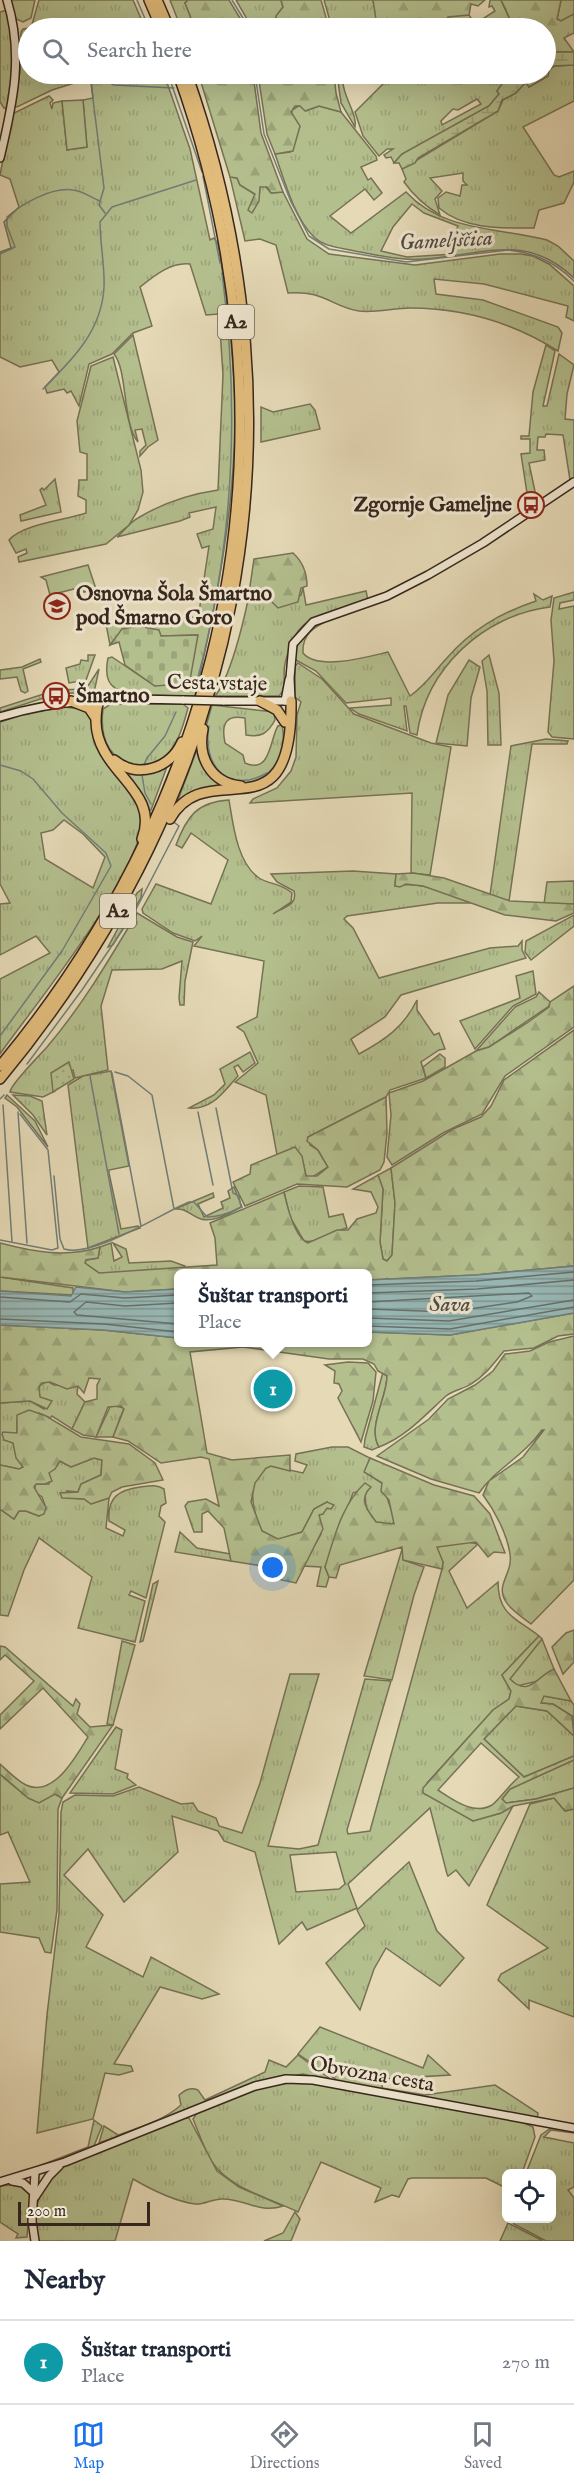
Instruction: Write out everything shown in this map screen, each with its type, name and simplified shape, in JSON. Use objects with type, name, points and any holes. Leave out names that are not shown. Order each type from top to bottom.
[{"type":"highway","points":[[149,0],[156,18]]},
{"type":"highway","points":[[157,0],[165,18]]},
{"type":"highway","name":"A2","points":[[0,1066],[74,968],[135,863],[166,795],[192,725],[216,638],[228,578],[238,480],[240,406],[235,317],[225,245],[207,163],[181,84]]},
{"type":"highway","name":"A2","points":[[0,1078],[80,973],[121,907],[152,846],[181,781],[209,696],[227,622],[241,542],[248,459],[247,374],[241,297],[230,229],[214,158],[190,84]]},
{"type":"highway","points":[[209,696],[202,737],[202,754],[214,775],[230,784],[254,785],[272,774],[283,754],[288,701]]},
{"type":"highway","points":[[100,699],[102,706],[100,732],[103,745],[115,761],[128,768],[147,770],[163,764],[178,749],[192,725]]},
{"type":"highway","points":[[100,699],[96,719],[97,737],[102,751],[136,792],[143,807],[145,829],[135,863]]},
{"type":"highway","points":[[71,701],[89,708],[96,719]]},
{"type":"highway","points":[[260,701],[277,710],[285,722]]},
{"type":"highway","points":[[152,846],[162,836],[176,808],[189,798],[210,792],[253,789],[275,776],[285,758],[288,701]]},
{"type":"street","points":[[0,158],[17,76],[15,26],[7,0]]},
{"type":"street","points":[[288,701],[293,644],[313,622],[387,596],[420,579],[483,543],[574,482]]},
{"type":"street","name":"Cesta vstaje","points":[[0,717],[47,704],[100,699],[288,701]]},
{"type":"street","name":"Obvozna cesta","points":[[2,2182],[65,2162],[230,2095],[265,2083],[286,2079],[329,2083],[574,2128]]},
{"type":"street","points":[[34,2197],[49,2176],[65,2162]]},
{"type":"street","points":[[35,2173],[35,2241]]},
{"type":"street","points":[[2,2182],[23,2183],[34,2197]]},
{"type":"green space","points":[[10,0],[35,0],[31,18],[16,19]]},
{"type":"green space","points":[[39,0],[133,0],[141,18],[34,18]]},
{"type":"green space","points":[[170,0],[188,0],[185,3],[191,18],[177,18]]},
{"type":"green space","points":[[188,0],[229,0],[240,18],[191,18],[185,3]]},
{"type":"green space","points":[[236,0],[281,0],[283,7],[276,18],[246,18]]},
{"type":"green space","points":[[281,0],[321,0],[326,18],[276,18],[283,7]]},
{"type":"green space","points":[[324,0],[373,0],[376,18],[329,18]]},
{"type":"green space","points":[[373,0],[485,0],[478,6],[471,4],[469,15],[447,18],[376,18]]},
{"type":"green space","points":[[490,0],[501,0],[509,18],[484,18],[495,11],[492,6],[489,7]]},
{"type":"green space","points":[[501,0],[561,0],[557,19],[561,21],[574,14],[574,33],[564,38],[574,52],[556,52],[556,18],[509,18]]},
{"type":"green space","points":[[561,0],[574,0],[574,14],[561,21],[557,19]]},
{"type":"green space","points":[[7,10],[15,63],[9,109],[4,108],[0,102],[0,12]]},
{"type":"green space","points":[[452,15],[469,15],[471,18],[448,18]]},
{"type":"green space","points":[[556,52],[574,52],[574,65],[556,66]]},
{"type":"green space","points":[[574,65],[574,101],[523,127],[554,175],[559,177],[574,171],[574,182],[564,203],[539,210],[534,228],[497,227],[472,224],[449,215],[439,208],[438,198],[446,192],[460,196],[462,185],[467,185],[463,181],[463,173],[430,178],[442,191],[435,199],[440,215],[412,192],[404,182],[406,179],[402,169],[498,111],[503,100],[516,93],[524,84],[529,87],[534,84],[556,84],[556,66]]},
{"type":"green space","points":[[18,83],[71,84],[52,90],[17,107],[14,106]]},
{"type":"green space","points":[[91,84],[167,84],[190,149],[210,240],[214,238],[218,244],[232,354],[235,399],[234,456],[222,559],[195,696],[142,695],[122,691],[109,682],[107,670],[108,658],[112,657],[155,686],[197,635],[161,636],[158,630],[131,628],[121,633],[110,645],[106,624],[136,616],[154,621],[194,617],[199,612],[209,546],[202,548],[197,534],[213,529],[216,507],[189,513],[190,517],[180,521],[117,537],[135,520],[156,508],[197,494],[218,490],[223,375],[219,314],[206,315],[190,264],[176,265],[157,274],[140,287],[152,326],[133,333],[112,354],[89,364],[79,406],[71,391],[67,393],[64,389],[47,393],[45,387],[59,372],[52,360],[20,367],[0,357],[0,252],[11,248],[4,222],[19,207],[10,179],[0,175],[12,114],[49,96],[53,100],[50,103],[52,109],[53,103],[62,101],[67,150],[87,147],[83,100],[93,98]]},
{"type":"green space","points":[[202,84],[254,84],[261,133],[283,192],[271,193],[267,187],[260,187],[259,201],[252,213],[248,210],[255,194],[240,185],[237,178],[230,177]]},
{"type":"green space","points":[[260,84],[335,84],[341,112],[319,106],[305,111],[300,106],[295,106],[291,112],[300,126],[293,151],[275,154],[267,134]]},
{"type":"green space","points":[[338,84],[343,84],[354,116],[355,127],[341,103]]},
{"type":"green space","points":[[383,84],[502,84],[497,91],[499,94],[489,106],[402,154],[394,163],[391,157],[386,158],[384,155],[393,149],[387,149],[379,156],[363,136],[355,112]],"holes":[[[477,99],[481,104],[442,125],[441,121],[453,109],[458,110]]]},
{"type":"green space","points":[[502,84],[524,84],[516,93],[502,100],[498,111],[418,158],[415,163],[402,169],[399,163],[394,163],[402,154],[489,106],[499,94],[497,91]]},
{"type":"green space","points":[[83,100],[87,147],[67,150],[62,101]]},
{"type":"green space","points":[[300,105],[306,111],[319,106],[341,112],[376,156],[377,160],[361,167],[368,180],[371,178],[382,193],[374,200],[365,189],[330,216],[351,233],[406,192],[437,215],[454,221],[547,240],[558,246],[574,261],[574,278],[556,264],[538,255],[520,251],[484,251],[444,257],[406,259],[380,256],[322,243],[313,236],[300,219],[275,154],[290,152],[292,110]],"holes":[[[412,204],[424,213],[458,226],[450,245],[454,254],[407,257],[381,251],[393,227]]]},
{"type":"green space","points":[[230,177],[237,178],[240,185],[259,197],[260,187],[264,185],[271,193],[283,192],[307,239],[329,254],[415,265],[500,254],[533,256],[549,264],[574,286],[574,321],[566,317],[568,306],[484,284],[434,279],[436,294],[483,300],[558,327],[562,333],[558,351],[523,332],[468,314],[410,308],[359,311],[319,296],[288,293],[276,245],[260,239],[245,241]]},
{"type":"green space","points":[[133,335],[158,440],[140,456],[140,451],[146,445],[142,429],[135,430],[138,442],[129,423],[121,372],[114,354]]},
{"type":"green space","points":[[546,345],[555,351],[543,406],[547,406],[559,354],[574,365],[567,394],[565,419],[574,420],[574,479],[570,480],[563,435],[546,434],[545,437],[538,437],[537,450],[544,450],[545,460],[529,463],[537,501],[529,506],[521,454],[530,453],[530,439],[521,439],[521,436],[529,436],[533,392]]},
{"type":"green space","points":[[113,357],[141,470],[143,492],[138,510],[129,525],[106,544],[19,562],[18,557],[27,553],[26,549],[16,553],[9,540],[34,526],[86,513],[86,500],[78,496],[79,480],[87,480],[87,454],[80,452],[77,421],[91,366]]},
{"type":"green space","points":[[310,404],[315,410],[320,429],[261,442],[261,407],[273,412]]},
{"type":"green space","points":[[55,479],[61,512],[21,521],[20,515],[46,505],[40,490],[42,488],[44,490]]},
{"type":"green space","points":[[293,553],[302,564],[307,581],[307,586],[301,588],[298,602],[278,608],[270,600],[248,600],[254,559]]},
{"type":"green space","points":[[88,565],[96,589],[84,592],[82,587],[50,595],[46,580],[41,577]]},
{"type":"green space","points":[[303,588],[306,605],[366,591],[368,600],[315,618],[297,632],[285,664],[284,685],[279,696],[215,696],[231,664],[248,600],[270,600],[281,606],[301,595]]},
{"type":"green space","points":[[574,592],[574,600],[560,603],[559,609],[574,606],[574,739],[552,737],[548,732],[554,661],[551,620],[554,598]]},
{"type":"green space","points":[[534,594],[543,600],[552,596],[550,607],[526,612],[503,621],[481,633],[462,649],[432,688],[417,735],[410,733],[406,706],[404,706],[407,731],[359,714],[350,708],[391,705],[391,698],[346,703],[316,671],[294,659],[301,639],[318,625],[307,636],[303,653],[310,658],[331,662],[388,652],[410,696],[466,639],[510,611],[536,601]]},
{"type":"green space","points":[[138,626],[159,630],[161,636],[198,635],[190,680],[182,684],[155,686],[125,665],[119,642],[110,645],[122,629]]},
{"type":"green space","points":[[88,655],[95,655],[86,680],[69,683],[66,668],[80,664],[81,660],[88,661]]},
{"type":"green space","points":[[489,655],[499,693],[501,745],[488,745],[487,691],[482,661]]},
{"type":"green space","points":[[40,659],[41,662],[23,669],[28,691],[25,693],[21,691],[17,677],[0,679],[0,670],[22,667]]},
{"type":"green space","points":[[469,660],[480,667],[471,698],[467,746],[436,743],[448,695]]},
{"type":"green space","points":[[298,663],[322,679],[354,714],[431,743],[451,747],[430,875],[411,873],[412,793],[250,803],[253,799],[277,788],[291,771],[296,757],[297,715],[301,702],[295,697],[295,666]]},
{"type":"green space","points":[[99,669],[95,688],[91,692],[56,694],[0,712],[0,708],[56,690],[86,689]]},
{"type":"green space","points":[[111,704],[183,704],[188,708],[175,744],[166,756],[157,763],[139,766],[116,756],[107,743],[102,718],[103,709]]},
{"type":"green space","points":[[212,705],[274,712],[275,720],[267,731],[260,735],[246,735],[245,718],[239,717],[229,719],[224,731],[225,743],[243,755],[245,763],[254,765],[265,760],[275,732],[278,726],[282,725],[282,749],[279,759],[265,775],[245,783],[233,783],[208,763],[205,730]]},
{"type":"green space","points":[[64,707],[81,709],[88,713],[117,771],[142,813],[139,837],[109,900],[86,936],[0,1054],[0,979],[50,953],[36,936],[0,955],[0,904],[10,903],[0,884],[0,722],[28,713]],"holes":[[[64,820],[83,834],[105,857],[93,888],[45,859],[41,833],[53,830]]]},
{"type":"green space","points":[[546,739],[568,741],[567,744],[532,744],[509,901],[490,895],[511,746]]},
{"type":"green space","points":[[199,744],[201,755],[232,787],[176,805]]},
{"type":"green space","points":[[168,764],[151,810],[148,811],[120,767]]},
{"type":"green space","points":[[229,800],[237,842],[246,863],[259,878],[292,893],[291,902],[273,914],[289,906],[295,896],[294,891],[277,882],[271,874],[353,871],[396,874],[395,886],[424,886],[471,903],[438,903],[347,916],[344,919],[353,928],[379,978],[490,948],[518,946],[522,941],[522,950],[526,958],[401,995],[385,1017],[351,1039],[359,1054],[368,1049],[400,1025],[417,1000],[417,1010],[434,1035],[439,1033],[445,1049],[439,1050],[421,1062],[426,1078],[390,1090],[386,1097],[308,1137],[310,1145],[318,1150],[328,1167],[311,1178],[306,1176],[303,1162],[277,1155],[266,1095],[235,1082],[258,1063],[244,1032],[237,1027],[257,1017],[264,961],[194,946],[202,936],[195,941],[173,933],[143,913],[142,909],[156,884],[211,904],[228,860],[191,833],[182,848],[176,845],[184,826],[195,812],[209,804]]},
{"type":"green space","points":[[413,873],[444,878],[510,901],[574,904],[574,913],[556,921],[505,915],[423,886],[406,884],[400,887],[395,886],[396,874]]},
{"type":"green space","points":[[574,881],[574,904],[544,904],[547,882]]},
{"type":"green space","points":[[142,889],[141,898],[113,945],[108,947],[137,893]]},
{"type":"green space","points":[[137,913],[177,937],[193,942],[185,981],[184,1005],[180,1005],[179,998],[182,961],[162,969],[112,970],[101,1006],[108,1070],[75,1078],[73,1070],[53,1078],[55,1091],[43,1097],[10,1092],[72,1015]]},
{"type":"green space","points":[[574,915],[574,926],[531,960],[525,952],[526,941]]},
{"type":"green space","points":[[533,971],[536,994],[513,1006],[475,1049],[460,1021],[520,998],[516,976]]},
{"type":"green space","points":[[574,986],[574,1027],[505,1076],[482,1114],[443,1133],[392,1165],[387,1157],[391,1115],[389,1093],[423,1081],[476,1051],[489,1047],[527,1023],[549,1007],[550,1002]]},
{"type":"green space","points":[[539,992],[550,1002],[549,1006],[489,1047],[476,1051],[515,1007],[536,997]]},
{"type":"green space","points":[[574,1030],[574,1266],[476,1275],[372,1280],[372,1269],[174,1269],[174,1289],[125,1292],[0,1277],[0,1243],[25,1249],[62,1253],[100,1247],[98,1258],[86,1260],[85,1263],[99,1273],[217,1265],[215,1238],[210,1223],[284,1192],[295,1228],[303,1240],[308,1243],[337,1230],[348,1230],[357,1219],[376,1213],[378,1207],[371,1192],[353,1189],[378,1175],[383,1189],[380,1242],[383,1259],[387,1261],[392,1255],[395,1203],[391,1168],[453,1129],[481,1117],[491,1106],[504,1080]]},
{"type":"green space","points":[[250,1052],[255,1063],[243,1072],[238,1065],[234,1067],[238,1076],[223,1093],[205,1106],[189,1108],[214,1095],[225,1084],[220,1069]]},
{"type":"green space","points":[[440,1054],[445,1058],[445,1067],[426,1078],[423,1067]]},
{"type":"green space","points":[[69,1062],[74,1079],[53,1092],[51,1073]]},
{"type":"green space","points":[[111,1071],[129,1166],[109,1170],[109,1173],[121,1229],[138,1226],[140,1228],[88,1248],[68,1085],[83,1076]]},
{"type":"green space","points":[[7,1095],[35,1121],[48,1147],[17,1107],[5,1098]]},
{"type":"green space","points":[[13,1095],[30,1096],[42,1101],[47,1135],[33,1115]]},
{"type":"green space","points":[[386,1097],[387,1133],[384,1162],[380,1170],[347,1187],[297,1184],[245,1206],[233,1182],[250,1174],[251,1165],[295,1147],[302,1156],[306,1176],[317,1176],[328,1167],[318,1150],[307,1141],[308,1137]]},
{"type":"green space","points":[[391,1168],[395,1203],[392,1255],[387,1261],[383,1259],[380,1242],[383,1189],[378,1175]]},
{"type":"green space","points":[[299,1186],[323,1187],[329,1217],[343,1214],[347,1228],[315,1241],[304,1241],[290,1217],[284,1192]]},
{"type":"green space","points":[[234,1187],[242,1207],[222,1216],[206,1220],[175,1209],[213,1193],[214,1197],[198,1204],[204,1217],[223,1208],[221,1202],[230,1198],[228,1191]]},
{"type":"green space","points":[[111,1243],[114,1261],[122,1257],[113,1243],[126,1249],[129,1263],[171,1261],[185,1268],[107,1274],[99,1273],[85,1263],[86,1260],[98,1258],[100,1247]]},
{"type":"green space","points":[[0,1277],[73,1288],[73,1295],[0,1291]]},
{"type":"green space","points":[[574,1313],[574,1334],[558,1336],[534,1348],[504,1351],[476,1381],[449,1394],[407,1431],[379,1447],[375,1431],[376,1422],[387,1376],[378,1371],[374,1364],[363,1359],[329,1359],[243,1347],[372,1347],[372,1332],[450,1335]]},
{"type":"green space","points":[[0,1325],[103,1330],[174,1338],[174,1347],[243,1347],[190,1352],[207,1453],[232,1460],[290,1455],[290,1471],[271,1466],[266,1468],[255,1483],[251,1502],[262,1531],[278,1539],[302,1532],[314,1509],[327,1502],[334,1505],[319,1515],[323,1529],[296,1583],[262,1576],[262,1566],[231,1561],[224,1528],[208,1511],[202,1514],[202,1532],[194,1532],[185,1506],[188,1502],[206,1499],[219,1506],[209,1459],[201,1457],[161,1463],[128,1441],[113,1437],[124,1409],[121,1406],[108,1407],[96,1437],[83,1435],[72,1429],[85,1402],[97,1399],[97,1385],[100,1379],[89,1378],[84,1393],[78,1386],[67,1389],[50,1382],[42,1383],[39,1387],[40,1397],[52,1401],[47,1409],[30,1401],[0,1403]]},
{"type":"green space","points":[[574,1336],[574,1580],[531,1624],[511,1608],[502,1591],[510,1554],[500,1523],[483,1495],[489,1482],[479,1493],[431,1479],[377,1456],[429,1419],[448,1399],[475,1385],[493,1371],[505,1354],[530,1351],[549,1342]],"holes":[[[542,1430],[544,1430],[523,1457],[490,1480],[526,1448]]]},
{"type":"green space","points":[[348,1362],[368,1363],[376,1372],[373,1401],[361,1442],[338,1398],[342,1391],[339,1384],[334,1383],[335,1371],[325,1365]]},
{"type":"green space","points":[[383,1372],[387,1376],[386,1385],[375,1431],[379,1447],[372,1450],[364,1447],[365,1439]]},
{"type":"green space","points":[[47,1381],[54,1385],[78,1386],[77,1394],[85,1402],[72,1429],[52,1416],[50,1418],[39,1413],[17,1420],[17,1433],[4,1440],[13,1442],[17,1458],[24,1468],[0,1465],[0,1403],[30,1401],[44,1409],[46,1399],[40,1398],[38,1387]]},
{"type":"green space","points":[[111,1405],[124,1408],[113,1437],[96,1437]]},
{"type":"green space","points":[[29,1410],[46,1416],[81,1437],[129,1444],[155,1463],[163,1480],[122,1487],[112,1492],[109,1498],[91,1504],[84,1499],[62,1498],[60,1493],[78,1492],[81,1484],[101,1475],[102,1460],[94,1458],[71,1467],[60,1461],[49,1473],[52,1481],[36,1484],[34,1487],[46,1508],[44,1514],[39,1516],[19,1511],[14,1519],[0,1509],[0,1465],[19,1469],[23,1467],[16,1458],[13,1443],[4,1440],[2,1434],[3,1432],[17,1433],[17,1415]]},
{"type":"green space","points":[[332,1447],[348,1447],[370,1458],[365,1472],[382,1483],[395,1521],[391,1525],[376,1522],[366,1508],[365,1492],[370,1488],[353,1493],[325,1567],[329,1577],[326,1587],[317,1586],[321,1567],[303,1566],[321,1534],[319,1515],[327,1508],[327,1502],[314,1509],[302,1532],[278,1540],[262,1531],[254,1505],[253,1486],[262,1471],[271,1466],[303,1473],[307,1465],[295,1461],[296,1454]]},
{"type":"green space","points":[[94,1458],[102,1460],[101,1475],[81,1484],[78,1492],[67,1491],[71,1498],[84,1499],[91,1504],[109,1498],[106,1528],[123,1536],[125,1530],[109,1521],[112,1500],[126,1490],[140,1487],[155,1486],[164,1489],[166,1503],[161,1506],[159,1516],[165,1522],[146,1598],[131,1591],[129,1595],[145,1601],[135,1642],[78,1628],[92,1577],[39,1538],[24,1570],[8,1616],[0,1615],[0,1509],[14,1519],[19,1511],[39,1516],[46,1508],[42,1497],[35,1492],[35,1484],[49,1484],[49,1472],[60,1461],[71,1467]]},
{"type":"green space","points":[[370,1458],[434,1485],[474,1496],[490,1514],[505,1553],[494,1552],[488,1557],[476,1542],[437,1547],[443,1562],[442,1569],[403,1560],[402,1547],[340,1565],[336,1578],[329,1577],[325,1567],[340,1522],[350,1501],[365,1483],[371,1487],[364,1500],[373,1518],[376,1522],[394,1524],[389,1500],[381,1491],[382,1483],[364,1472]]},
{"type":"green space","points":[[180,1532],[197,1548],[230,1554],[231,1561],[175,1552]]},
{"type":"green space","points":[[468,1542],[478,1544],[449,1571],[467,1608],[498,1582],[501,1602],[505,1609],[539,1636],[502,1675],[511,1691],[509,1699],[493,1710],[427,1783],[449,1807],[473,1821],[501,1813],[513,1806],[469,1886],[456,1870],[448,1876],[447,1874],[430,1808],[348,1884],[357,1908],[307,1930],[302,1922],[279,1944],[255,1852],[224,1841],[218,1831],[172,1816],[178,1852],[124,1902],[88,1849],[64,1875],[103,1915],[86,1947],[143,1977],[151,1957],[219,1994],[202,1999],[160,1987],[114,2064],[131,2066],[133,2071],[119,2075],[105,2073],[93,2119],[37,2133],[47,2015],[59,1914],[63,1802],[75,1795],[113,1796],[139,1787],[181,1804],[193,1803],[198,1811],[216,1818],[219,1826],[242,1833],[260,1783],[290,1674],[319,1674],[268,1846],[299,1849],[318,1845],[365,1679],[391,1681],[347,1830],[348,1834],[370,1831],[442,1569],[443,1562],[436,1547]],"holes":[[[336,1852],[345,1884],[339,1889],[296,1892],[290,1855]]]},
{"type":"green space","points":[[403,1546],[403,1560],[424,1567],[414,1595],[392,1680],[364,1676]]},
{"type":"green space","points":[[158,1581],[143,1641],[140,1642],[153,1584]]},
{"type":"green space","points":[[574,1630],[574,1662],[563,1674],[552,1647],[566,1633]]},
{"type":"green space","points":[[539,1636],[542,1639],[510,1679],[522,1686],[528,1686],[554,1669],[571,1701],[544,1696],[541,1703],[553,1704],[572,1716],[574,1736],[547,1711],[516,1706],[484,1739],[524,1777],[574,1756],[574,1760],[510,1789],[502,1799],[506,1803],[536,1799],[574,1788],[574,1809],[565,1811],[554,1798],[513,1806],[501,1813],[473,1821],[423,1793],[423,1788],[493,1710],[509,1699],[511,1691],[502,1675]],"holes":[[[481,1743],[519,1777],[495,1803],[485,1808],[478,1809],[464,1805],[438,1790]]]},
{"type":"green space","points":[[542,1639],[554,1669],[538,1681],[517,1686],[510,1679],[512,1673]]},
{"type":"green space","points":[[122,1641],[135,1645],[113,1725],[107,1724]]},
{"type":"green space","points":[[0,1646],[5,1647],[73,1706],[76,1699],[80,1704],[77,1714],[90,1727],[113,1725],[62,1798],[55,1794],[39,1803],[28,1798],[0,1774],[0,1764],[26,1785],[46,1786],[63,1773],[88,1737],[43,1688],[0,1729],[0,1715],[34,1681],[5,1655],[0,1660]]},
{"type":"green space","points":[[544,1696],[571,1701],[574,1705],[574,1729],[572,1716],[553,1704],[540,1703]]},
{"type":"green space","points":[[516,1706],[547,1711],[574,1736],[574,1756],[524,1777],[484,1739]]},
{"type":"green space","points":[[116,1727],[122,1730],[115,1769],[128,1774],[127,1778],[136,1785],[113,1794],[70,1793]]},
{"type":"green space","points":[[574,1760],[574,1788],[536,1799],[506,1803],[502,1799],[510,1789]]},
{"type":"green space","points":[[0,1774],[19,1790],[32,1797],[39,1798],[55,1794],[62,1798],[58,1809],[57,1910],[51,1953],[45,1952],[39,1938],[0,1932],[0,1884],[30,1882],[8,1832],[0,1835]]},
{"type":"green space","points":[[554,1798],[565,1811],[574,1809],[574,2017],[529,2000],[529,2009],[498,1980],[501,1974],[548,1948],[487,1905],[530,1804]]},
{"type":"green space","points":[[409,1862],[437,1931],[464,1958],[440,1986],[386,1948],[374,1969],[360,2010],[326,1963],[365,1926],[357,1910]]},
{"type":"green space","points":[[320,2027],[423,2068],[428,2055],[450,2075],[383,2079],[382,2088],[425,2095],[495,2085],[538,2113],[537,2119],[340,2082],[298,2054]]},
{"type":"green space","points":[[298,2055],[333,2081],[303,2074],[273,2079],[99,2143],[104,2126],[118,2135],[143,2126],[167,2115],[181,2105],[179,2095],[186,2090],[198,2090],[205,2100],[265,2072],[269,2060],[286,2067]]},
{"type":"green space","points":[[298,2081],[522,2122],[533,2127],[535,2137],[523,2169],[502,2169],[502,2186],[486,2178],[412,2178],[408,2179],[399,2197],[392,2195],[375,2202],[381,2188],[321,2162],[298,2212],[251,2192],[229,2179],[209,2157],[193,2119],[198,2111],[255,2089]]},
{"type":"green space","points":[[189,2118],[217,2171],[239,2187],[283,2206],[267,2208],[223,2199],[202,2204],[187,2203],[155,2191],[133,2179],[115,2241],[37,2241],[35,2218],[40,2196],[45,2186],[60,2170],[70,2163]]},
{"type":"green space","points":[[94,2120],[102,2126],[94,2146],[39,2166],[88,2147]]},
{"type":"green space","points":[[551,2128],[574,2131],[574,2133],[551,2130],[544,2137],[574,2143],[574,2187],[568,2190],[574,2198],[574,2241],[546,2241],[513,2223],[556,2223],[556,2169],[528,2169],[541,2135]]},
{"type":"green space","points":[[20,2184],[30,2195],[27,2237],[16,2238],[18,2234],[0,2222],[0,2186]]},
{"type":"green space","points":[[295,2212],[300,2219],[291,2241],[264,2241],[283,2233]]},
{"type":"green space","points":[[508,2223],[543,2241],[500,2241]]},
{"type":"water","name":"Sava","points":[[574,1266],[574,1313],[450,1335],[372,1332],[372,1280],[476,1275]]},
{"type":"water","points":[[76,1287],[125,1292],[174,1289],[174,1338],[103,1330],[0,1325],[0,1291],[71,1296]]},
{"type":"waterway","points":[[137,0],[145,18]]},
{"type":"waterway","name":"Gameljščica","points":[[232,0],[243,18]]},
{"type":"waterway","points":[[91,84],[104,188],[99,205],[105,213]]},
{"type":"waterway","points":[[112,84],[174,88]]},
{"type":"waterway","points":[[171,84],[202,172]]},
{"type":"waterway","name":"Gameljščica","points":[[256,84],[264,134],[291,202],[309,236],[329,249],[406,262],[508,250],[544,259],[574,281]]},
{"type":"waterway","points":[[203,176],[220,263]]},
{"type":"waterway","points":[[43,389],[75,356],[98,317],[104,287],[100,222],[112,207],[196,180]]},
{"type":"waterway","points":[[0,254],[15,247],[7,226],[7,217],[21,206],[47,194],[65,190],[80,192],[100,201]]},
{"type":"waterway","points":[[198,677],[219,577],[230,476],[231,375],[222,273]]},
{"type":"waterway","points":[[143,767],[147,758],[165,736],[176,712]]},
{"type":"waterway","points":[[209,726],[210,753],[221,773],[240,781],[267,773]]},
{"type":"waterway","points":[[0,765],[21,771],[33,779],[62,813],[106,853],[111,866],[62,951],[0,1036]]},
{"type":"waterway","points":[[142,775],[145,793],[151,804]]},
{"type":"waterway","points":[[27,1064],[82,990],[134,913],[179,826],[175,823]]},
{"type":"waterway","points":[[115,1072],[128,1076],[152,1095],[174,1209]]},
{"type":"waterway","points":[[112,1073],[141,1226]]},
{"type":"waterway","points":[[90,1076],[119,1234]]},
{"type":"waterway","points":[[0,1099],[4,1095]]},
{"type":"waterway","points":[[3,1105],[12,1242]]},
{"type":"waterway","points":[[54,1176],[60,1239],[64,1249],[77,1250],[109,1241],[189,1202],[194,1202],[207,1217],[233,1211],[241,1207],[239,1196],[233,1193],[216,1108]]},
{"type":"waterway","points":[[18,1112],[27,1243]]},
{"type":"waterway","points":[[198,1112],[213,1185]]},
{"type":"waterway","points":[[0,1240],[52,1250],[58,1248],[48,1150],[20,1114]]},
{"type":"place","name":"Zgornje Gameljne","points":[[531,505]]},
{"type":"place","name":"Osnovna Šola Šmartno pod Šmarno Goro","points":[[57,606]]},
{"type":"place","name":"Šmartno","points":[[56,696]]},
{"type":"place","name":"Šuštar transporti","points":[[273,1389]]}]
